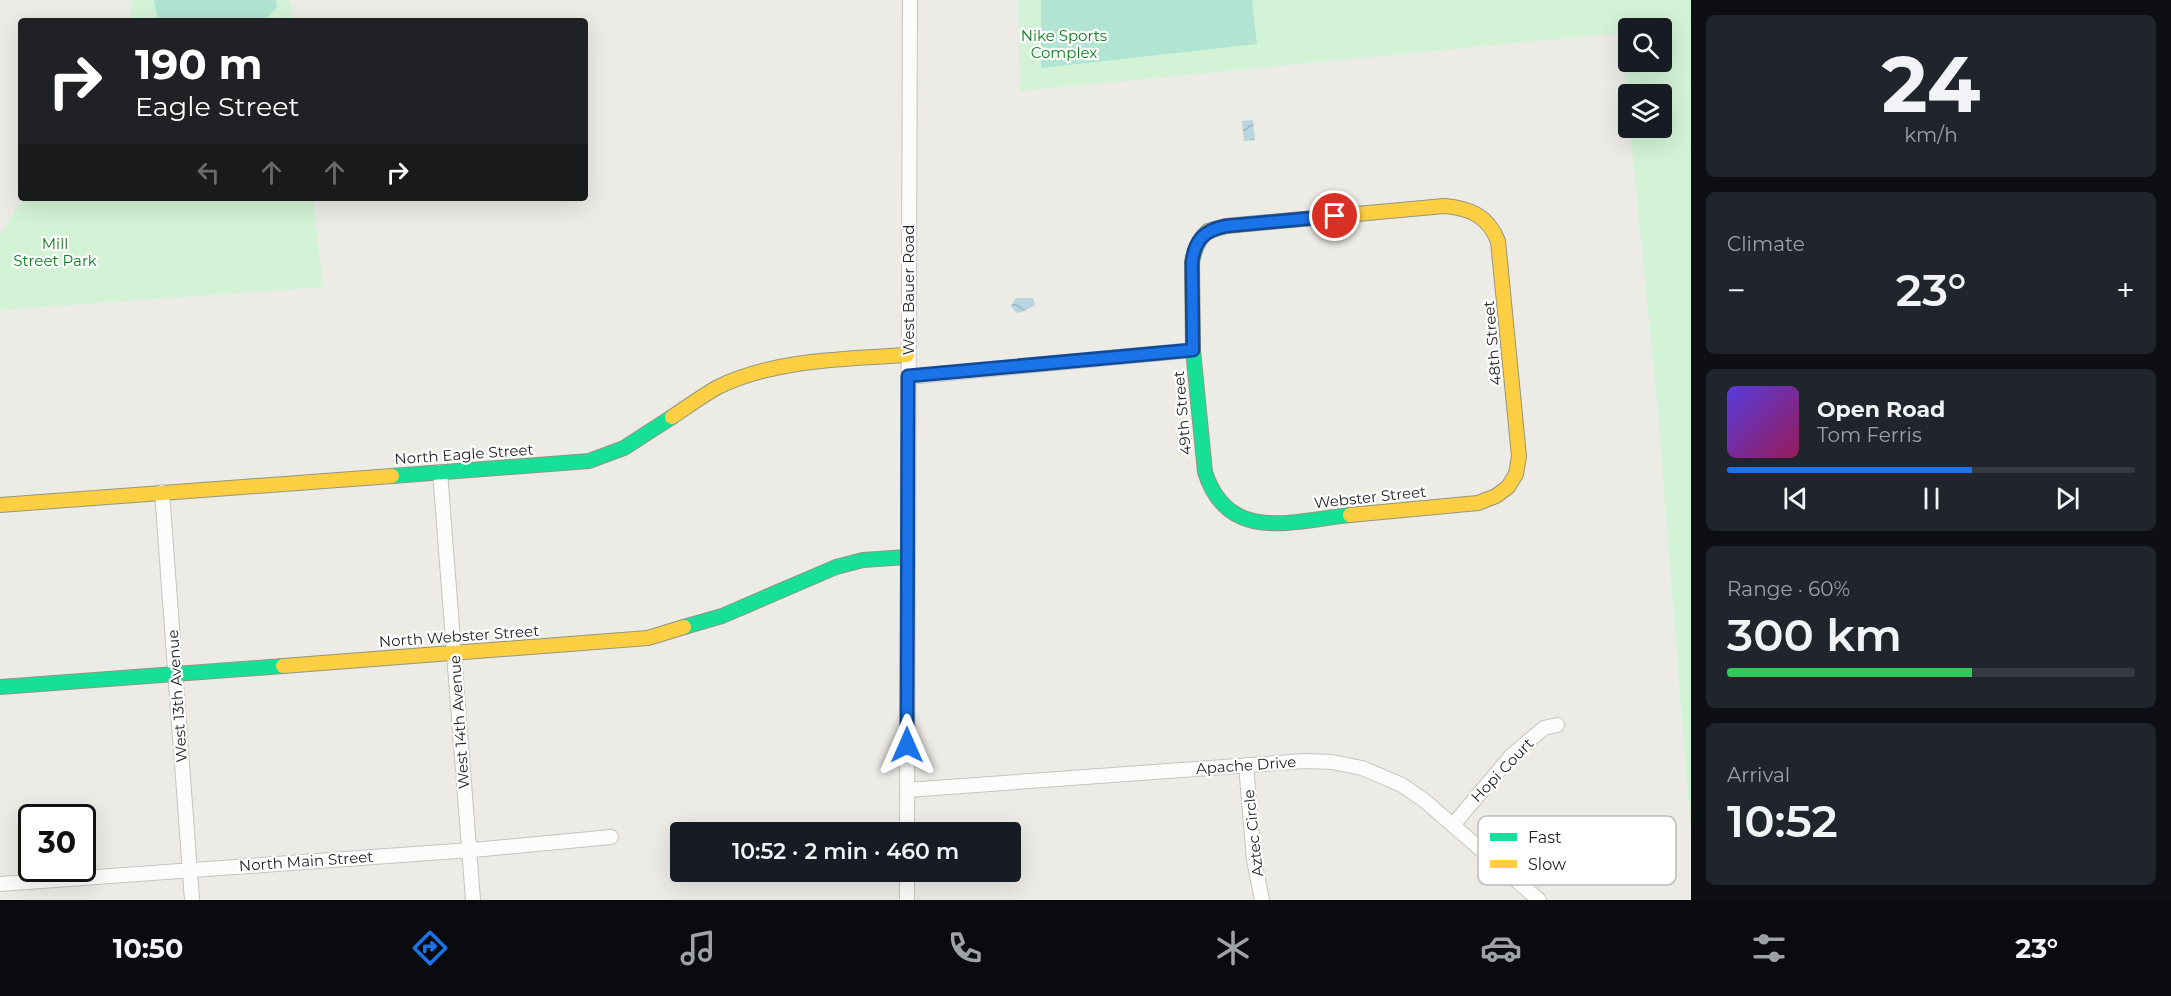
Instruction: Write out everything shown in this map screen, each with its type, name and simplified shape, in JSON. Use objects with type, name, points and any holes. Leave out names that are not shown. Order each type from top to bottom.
[{"type":"street","name":"West Bauer Road","points":[[907,822],[910,0]]},
{"type":"street","name":"48th Street","points":[[1202,236],[1209,231],[1226,226],[1444,206],[1457,206],[1481,214],[1495,232],[1501,255],[1519,456],[1518,469],[1512,482]]},
{"type":"street","name":"49th Street","points":[[1202,236],[1194,251],[1192,263],[1193,350],[1205,472],[1210,489],[1227,510]]},
{"type":"street","points":[[908,376],[1193,350]]},
{"type":"street","name":"North Eagle Street","points":[[0,505],[589,461],[604,458],[720,387],[751,375],[778,368],[826,361],[907,355]]},
{"type":"street","name":"West 14th Avenue","points":[[440,472],[473,900]]},
{"type":"street","name":"Webster Street","points":[[1227,510],[1241,518],[1262,522],[1478,503],[1504,492],[1512,482]]},
{"type":"street","name":"West 13th Avenue","points":[[162,492],[192,900]]},
{"type":"street","name":"North Webster Street","points":[[0,687],[648,638],[722,616],[836,567],[863,560],[907,557]]},
{"type":"street","name":"Hopi Court","points":[[1453,825],[1512,755],[1544,728],[1557,725]]},
{"type":"street","name":"Apache Drive","points":[[907,790],[1305,761],[1332,762],[1362,768],[1402,785],[1425,801],[1478,847]]},
{"type":"street","name":"Aztec Circle","points":[[1246,765],[1254,860],[1262,900]]},
{"type":"street","name":"North Main Street","points":[[0,884],[469,850],[611,837]]},
{"type":"street","points":[[907,882],[907,900]]},
{"type":"street","name":"Apache Drive","points":[[1522,885],[1539,900]]},
{"type":"green space","points":[[131,0],[290,0],[293,18],[131,18]]},
{"type":"green space","points":[[154,0],[276,0],[277,7],[267,18],[157,18]]},
{"type":"green space","name":"Nike Sports Complex","points":[[1018,0],[1691,0],[1691,833],[1657,400],[1631,138],[1672,138],[1672,84],[1625,84],[1624,72],[1672,72],[1672,18],[1618,18],[1618,33],[1020,91]]},
{"type":"green space","points":[[1041,0],[1252,0],[1257,44],[1041,68]]},
{"type":"green space","name":"Mill Street Park","points":[[22,201],[313,201],[323,287],[0,310],[0,236]]},
{"type":"water","points":[[1253,120],[1255,140],[1244,141],[1242,121]]},
{"type":"water","points":[[1016,298],[1033,298],[1035,305],[1016,313],[1011,306]]},
{"type":"traffic: fast","points":[[1208,231],[1197,245],[1192,263],[1193,350],[1205,472],[1215,495],[1229,510],[1246,519],[1264,523],[1285,523],[1350,515]]},
{"type":"traffic: fast","points":[[392,476],[589,461],[624,448],[672,417]]},
{"type":"traffic: fast","points":[[684,627],[722,616],[836,567],[863,560],[907,557]]},
{"type":"traffic: fast","points":[[0,687],[283,666]]},
{"type":"traffic: slow","points":[[1350,515],[1478,503],[1496,496],[1508,487],[1516,474],[1519,456],[1498,241],[1489,225],[1477,215],[1470,211],[1444,206]]},
{"type":"traffic: slow","points":[[1208,231],[1226,226],[1444,206]]},
{"type":"traffic: slow","points":[[672,417],[718,387],[763,371],[811,362],[907,355]]},
{"type":"traffic: slow","points":[[0,505],[392,476]]},
{"type":"traffic: slow","points":[[283,666],[648,638],[684,627]]},
{"type":"route","points":[[907,745],[908,376],[1193,350],[1192,263],[1197,242],[1202,236],[1218,227],[1335,216]]}]
